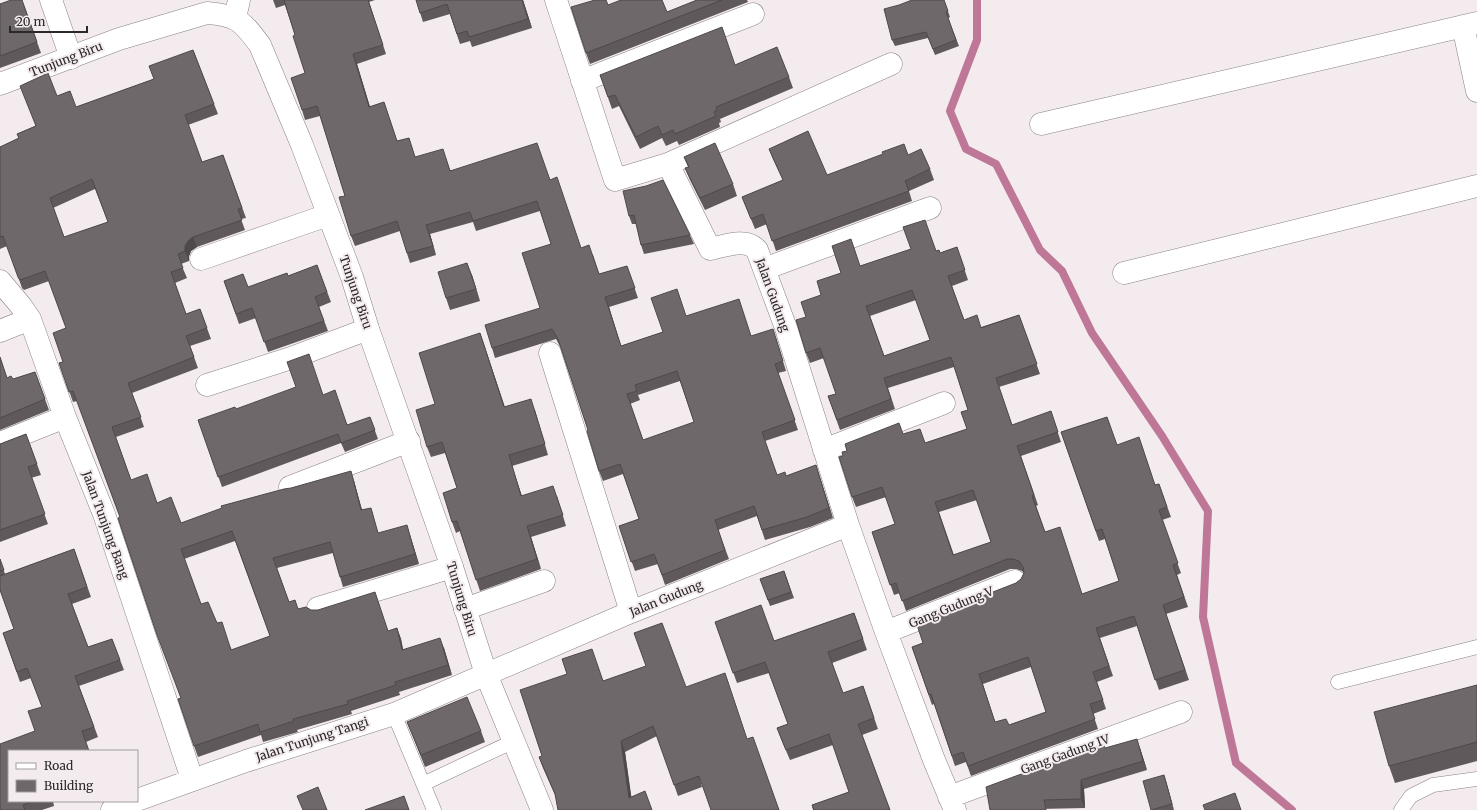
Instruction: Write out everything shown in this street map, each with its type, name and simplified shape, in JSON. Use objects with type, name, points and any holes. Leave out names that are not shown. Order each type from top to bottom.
[{"type":"street","points":[[51,0],[71,58]]},
{"type":"street","points":[[556,0],[615,180],[668,164],[891,64]]},
{"type":"street","name":"Tunjung Biru","points":[[0,84],[119,39],[193,16],[207,13],[221,14],[237,9],[249,31],[260,45],[302,145],[352,277],[368,329],[452,567],[486,674],[542,810]]},
{"type":"street","points":[[582,81],[752,14]]},
{"type":"street","points":[[1041,124],[1470,25],[1477,91]]},
{"type":"street","name":"Jalan Gudung","points":[[668,164],[710,250],[748,243],[757,250],[786,328],[848,525],[886,632],[934,760],[952,803]]},
{"type":"street","points":[[1124,273],[1477,186]]},
{"type":"street","points":[[764,269],[930,208]]},
{"type":"street","points":[[201,259],[328,216]]},
{"type":"street","name":"Jalan Tunjung Bang","points":[[0,281],[30,319],[104,514],[192,780]]},
{"type":"street","points":[[0,331],[30,319]]},
{"type":"street","points":[[207,385],[291,358],[368,329]]},
{"type":"street","points":[[550,353],[631,612]]},
{"type":"street","points":[[824,450],[944,403]]},
{"type":"street","points":[[0,442],[66,417]]},
{"type":"street","points":[[290,487],[408,441]]},
{"type":"street","name":"Jalan Gudung","points":[[486,674],[631,612],[848,525]]},
{"type":"street","points":[[318,608],[452,567]]},
{"type":"street","points":[[465,608],[544,581]]},
{"type":"street","name":"Gang Gudung V","points":[[886,632],[1015,581]]},
{"type":"street","name":"Jalan Tunjung Tangi","points":[[138,800],[281,749],[394,714],[486,674]]},
{"type":"street","name":"Gang Gadung IV","points":[[952,803],[1181,712]]},
{"type":"lane","points":[[1338,682],[1477,647]]},
{"type":"lane","points":[[394,714],[434,810]]},
{"type":"lane","points":[[423,784],[514,741]]},
{"type":"lane","points":[[1401,810],[1411,796],[1433,785],[1477,779]]},
{"type":"building","points":[[11,0],[22,0],[37,42],[0,56],[0,4]]},
{"type":"building","points":[[284,0],[368,0],[383,45],[353,54],[369,107],[384,102],[397,141],[409,138],[415,157],[443,149],[450,171],[537,143],[550,180],[557,177],[581,248],[589,245],[599,274],[627,266],[635,288],[605,297],[621,346],[663,332],[651,298],[677,289],[686,316],[739,299],[751,336],[773,329],[783,361],[775,364],[795,420],[762,432],[777,475],[785,472],[786,476],[816,465],[829,508],[807,517],[762,530],[754,506],[715,520],[725,550],[662,575],[654,554],[631,562],[619,526],[639,519],[620,464],[599,471],[587,431],[588,430],[558,339],[552,329],[492,348],[485,325],[540,308],[522,253],[551,244],[537,201],[473,221],[470,212],[426,225],[433,246],[407,253],[397,221],[351,236],[339,197],[345,196],[317,106],[302,110],[291,78],[305,73],[293,36],[295,35]],"holes":[[[677,371],[694,422],[643,440],[627,394],[637,391],[635,385]]]},
{"type":"building","points":[[416,0],[522,0],[528,19],[469,37],[467,31],[457,34],[447,4],[420,13]]},
{"type":"building","points":[[595,0],[606,0],[608,5],[621,0],[662,0],[667,12],[697,0],[722,0],[586,53],[571,7]]},
{"type":"building","points":[[912,0],[944,0],[948,11],[946,12],[956,40],[933,49],[926,32],[892,40],[884,9]]},
{"type":"building","points":[[722,27],[735,65],[777,47],[789,77],[716,107],[717,110],[714,112],[716,116],[675,134],[673,130],[662,135],[658,126],[636,137],[615,95],[608,97],[600,75]]},
{"type":"building","points":[[193,50],[214,104],[185,115],[202,162],[223,155],[242,208],[238,209],[242,220],[193,237],[185,246],[185,251],[178,254],[183,268],[171,272],[186,314],[200,309],[207,328],[186,336],[194,357],[128,383],[141,417],[112,427],[131,480],[147,474],[157,503],[171,497],[181,523],[222,508],[221,506],[351,471],[361,510],[371,508],[378,533],[407,525],[415,554],[340,577],[330,542],[273,558],[289,602],[295,600],[298,609],[306,607],[311,610],[318,610],[375,592],[388,631],[397,628],[402,650],[440,638],[448,665],[395,682],[396,685],[347,701],[348,704],[293,719],[294,721],[260,732],[258,724],[194,746],[178,699],[181,698],[157,635],[118,518],[120,517],[73,391],[69,392],[59,363],[63,362],[53,333],[66,328],[45,271],[20,280],[3,236],[0,237],[0,147],[19,138],[17,134],[36,126],[20,86],[48,73],[57,96],[70,91],[76,107],[154,79],[149,66]],"holes":[[[92,179],[108,222],[64,237],[50,198]],[[232,531],[270,636],[231,650],[222,622],[217,623],[208,602],[201,604],[181,549]]]},
{"type":"building","points":[[808,131],[827,175],[883,154],[882,152],[904,144],[908,155],[921,149],[930,169],[905,181],[909,191],[772,241],[763,214],[751,219],[742,197],[783,180],[769,149]]},
{"type":"building","points":[[715,143],[733,184],[700,198],[685,168],[689,167],[684,157]]},
{"type":"building","points":[[663,180],[690,235],[641,245],[634,215],[629,216],[623,191],[646,186]]},
{"type":"building","points":[[925,220],[936,251],[939,250],[940,253],[957,247],[965,270],[948,276],[964,320],[977,315],[981,328],[1019,315],[1037,364],[996,378],[1012,425],[1051,411],[1058,432],[1017,446],[1034,495],[1032,496],[1045,532],[1060,527],[1082,594],[1119,581],[1102,529],[1096,531],[1061,432],[1107,417],[1117,445],[1139,437],[1155,485],[1159,484],[1167,507],[1159,510],[1178,563],[1173,565],[1184,597],[1163,605],[1185,670],[1155,680],[1134,616],[1096,628],[1109,666],[1093,672],[1103,700],[1090,704],[1095,719],[968,766],[963,752],[952,756],[931,694],[929,695],[912,647],[923,643],[916,622],[1016,583],[1021,579],[1024,573],[1023,567],[1019,561],[1007,559],[902,601],[896,583],[890,585],[872,532],[895,524],[882,487],[852,497],[839,457],[843,456],[842,452],[847,451],[845,444],[899,423],[903,434],[920,429],[925,443],[967,429],[961,412],[968,410],[951,357],[884,378],[891,399],[837,420],[828,396],[836,394],[820,348],[806,353],[796,320],[806,317],[801,302],[821,295],[817,281],[841,273],[832,246],[851,239],[860,266],[911,249],[903,227]],"holes":[[[912,290],[930,340],[884,356],[866,306]],[[973,490],[991,542],[953,555],[935,502]],[[1028,657],[1046,712],[1009,725],[1006,719],[995,722],[979,674]]]},
{"type":"building","points":[[467,263],[476,289],[446,298],[438,272]]},
{"type":"building","points":[[317,265],[327,292],[315,297],[324,321],[264,342],[252,308],[236,314],[224,281],[243,274],[248,287],[287,273],[288,276]]},
{"type":"building","points":[[480,333],[504,407],[531,399],[545,444],[509,455],[521,496],[553,486],[563,515],[527,526],[537,559],[476,580],[457,521],[452,522],[443,493],[457,488],[442,442],[427,447],[416,410],[435,404],[419,353]]},
{"type":"building","points":[[309,354],[323,395],[335,390],[347,425],[370,417],[375,430],[341,443],[338,434],[218,477],[198,420],[235,407],[236,409],[296,387],[287,362]]},
{"type":"building","points":[[0,357],[7,378],[11,376],[13,379],[35,372],[45,399],[0,418]]},
{"type":"building","points":[[26,434],[37,464],[28,467],[45,514],[0,530],[0,444]]},
{"type":"building","points":[[74,549],[87,587],[68,594],[88,647],[112,639],[120,660],[75,676],[94,727],[82,731],[89,750],[8,750],[8,802],[31,802],[23,805],[25,810],[0,810],[0,744],[35,731],[28,711],[42,707],[27,668],[17,672],[3,633],[14,629],[0,590],[0,576]]},
{"type":"building","points":[[0,559],[4,570],[0,571]]},
{"type":"building","points":[[784,571],[791,592],[768,600],[760,579]]},
{"type":"building","points":[[761,605],[774,641],[854,613],[863,639],[828,652],[843,693],[863,686],[874,718],[858,724],[890,810],[814,810],[812,805],[849,792],[829,734],[786,750],[777,728],[788,724],[765,662],[733,673],[715,622]]},
{"type":"building","points":[[662,623],[686,687],[725,673],[747,739],[753,737],[779,810],[711,810],[699,776],[674,785],[653,726],[621,741],[629,798],[645,791],[652,810],[558,810],[555,794],[539,757],[542,756],[520,690],[567,674],[562,659],[592,649],[603,681],[646,666],[634,633]]},
{"type":"building","points":[[1477,685],[1477,742],[1389,766],[1374,712]]},
{"type":"building","points":[[467,697],[481,731],[421,755],[407,722]]},
{"type":"building","points":[[1137,739],[1143,761],[1081,780],[1081,799],[1044,800],[1046,810],[990,810],[986,787],[1103,744],[1105,748]]},
{"type":"building","points":[[1164,775],[1172,804],[1151,810],[1143,781]]},
{"type":"building","points":[[318,787],[327,810],[303,810],[297,796]]},
{"type":"building","points":[[1235,793],[1241,810],[1205,810],[1203,805]]},
{"type":"building","points":[[404,796],[409,810],[365,810]]},
{"type":"waterway","points":[[977,0],[977,40],[950,111],[966,149],[996,164],[1040,250],[1062,271],[1092,333],[1162,436],[1208,511],[1203,617],[1236,763],[1292,810]]}]
